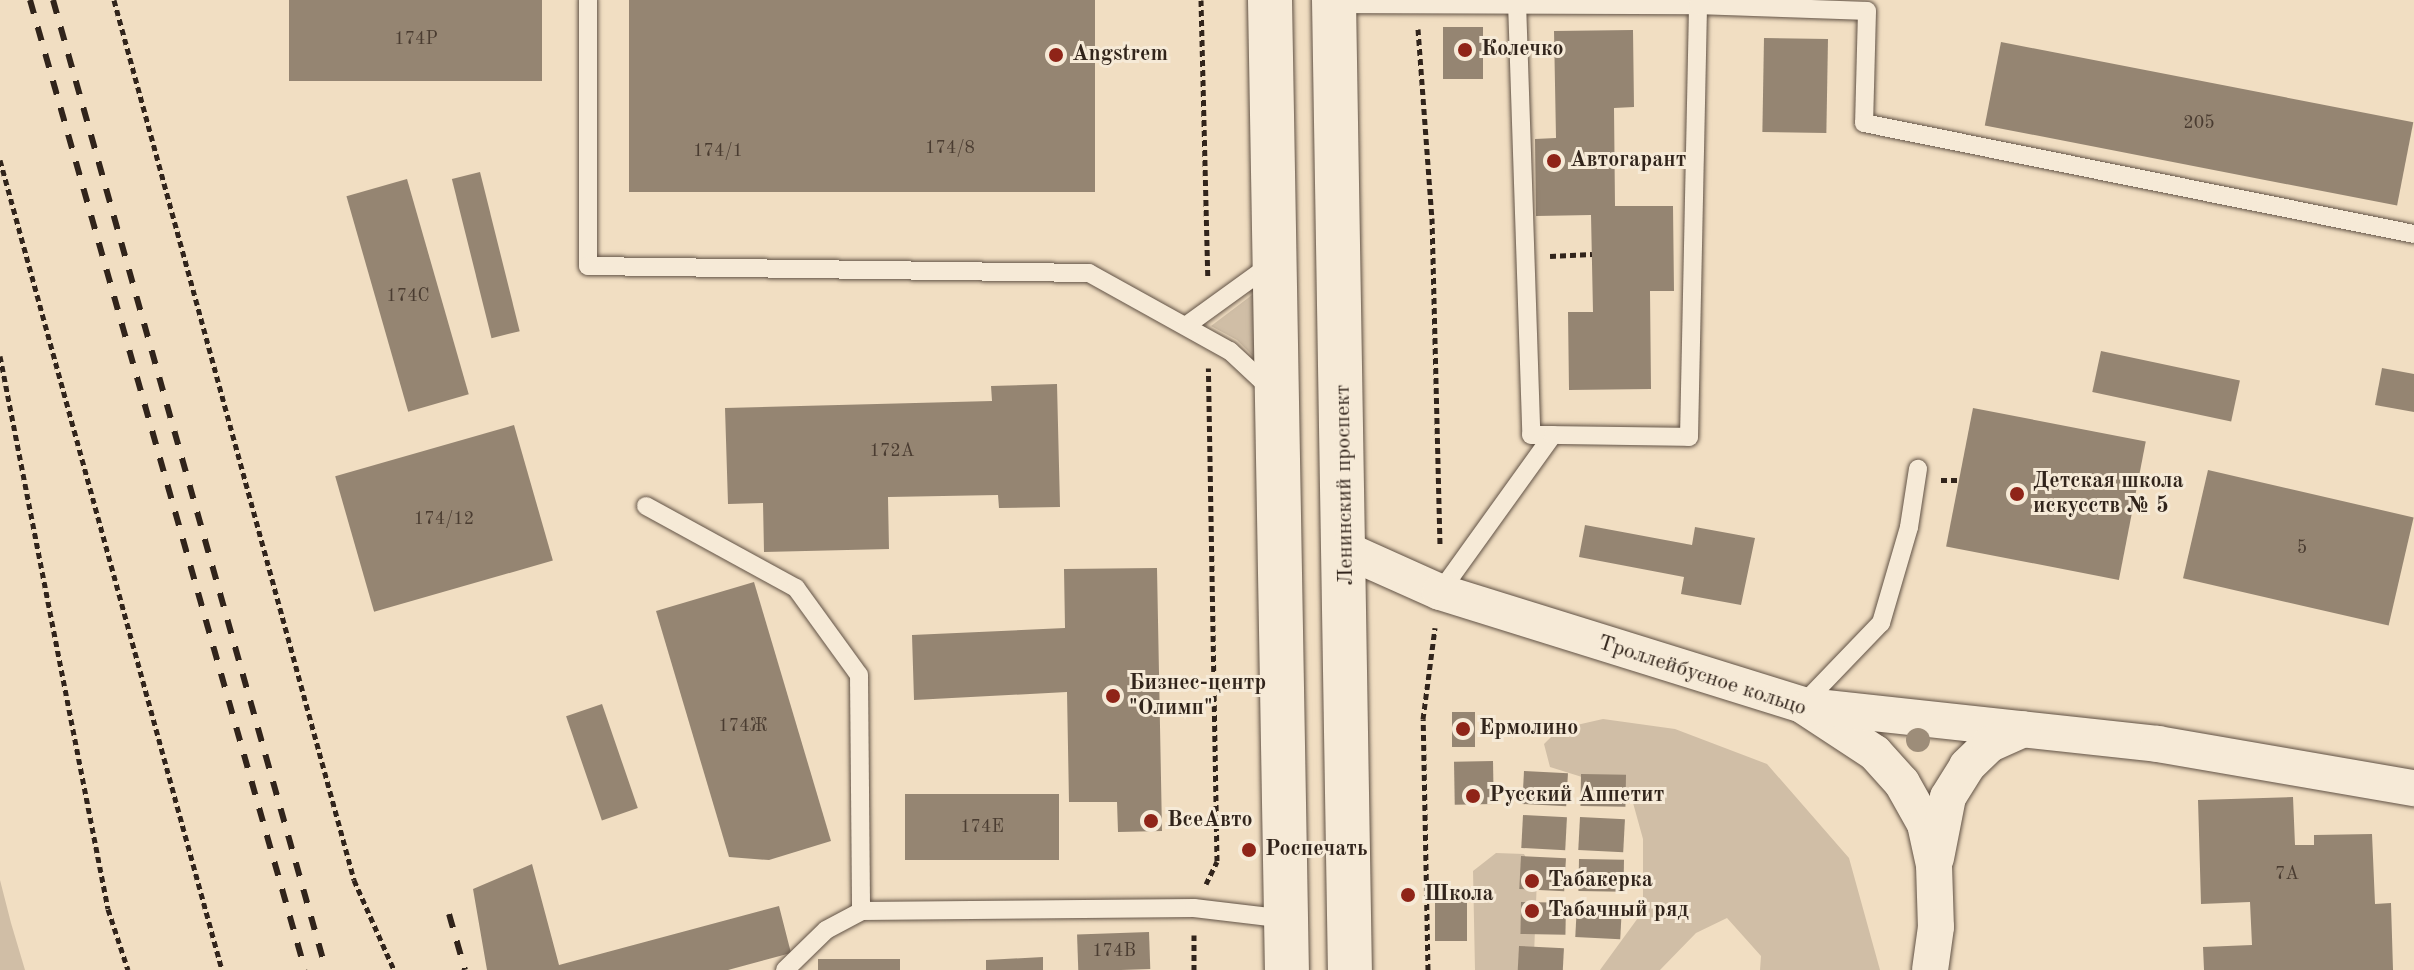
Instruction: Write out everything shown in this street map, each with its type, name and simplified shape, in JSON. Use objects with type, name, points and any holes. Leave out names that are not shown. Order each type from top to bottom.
[{"type":"main road","points":[[1270,0],[1287,970]]},
{"type":"main road","name":"Ленинский проспект","points":[[1334,2],[1346,550],[1350,970]]},
{"type":"main road","points":[[1278,410],[1301,462],[1305,545],[1313,552],[1346,550]]},
{"type":"street","name":"Троллейбусное кольцо","points":[[1346,550],[1440,592],[1802,705],[1875,753],[1902,783],[1925,824],[1934,865],[1936,927],[1930,970]]},
{"type":"street","points":[[1802,705],[2158,744],[2414,788]]},
{"type":"street","points":[[1934,865],[1948,797],[1967,766],[1990,744],[2023,729]]},
{"type":"lane","points":[[588,0],[588,266],[1089,273],[1210,339],[1278,410]]},
{"type":"lane","points":[[1334,2],[1698,5],[1867,11],[1864,123],[2414,234]]},
{"type":"lane","points":[[1517,2],[1531,435],[1689,437],[1698,5]]},
{"type":"lane","points":[[1187,325],[1214,309],[1275,261]]},
{"type":"lane","points":[[1440,592],[1553,435]]},
{"type":"lane","points":[[1802,705],[1881,623],[1909,527],[1918,469]]},
{"type":"lane","points":[[646,506],[796,588],[859,675],[861,911]]},
{"type":"lane","points":[[785,970],[826,930],[861,911],[1194,908],[1286,919]]},
{"type":"path","points":[[114,0],[354,880],[394,970]]},
{"type":"path","points":[[1201,0],[1204,261],[1214,309]]},
{"type":"path","points":[[1416,2],[1432,218],[1440,592],[1423,719],[1428,970]]},
{"type":"path","points":[[0,160],[222,970]]},
{"type":"path","points":[[1525,257],[1592,254]]},
{"type":"path","points":[[1194,970],[1194,908],[1217,861],[1210,339]]},
{"type":"path","points":[[0,356],[108,909],[128,970]]},
{"type":"shaded area","points":[[1256,292],[1257,360],[1237,340],[1211,326]]},
{"type":"shaded area","points":[[1603,719],[1675,729],[1767,764],[1849,858],[1880,970],[1760,970],[1761,956],[1727,918],[1696,933],[1660,970],[1600,970],[1643,911],[1643,839],[1630,792],[1550,767],[1544,744],[1559,729]]},
{"type":"shaded area","points":[[1496,853],[1524,854],[1537,878],[1534,955],[1539,970],[1475,970],[1473,871]]},
{"type":"shaded area","points":[[0,880],[11,923],[25,970],[0,970]]},
{"type":"building","points":[[289,0],[542,0],[542,81],[289,81]]},
{"type":"building","points":[[629,0],[1095,0],[1095,192],[629,192]]},
{"type":"building","points":[[1443,27],[1483,27],[1483,79],[1443,79]]},
{"type":"building","points":[[1633,30],[1634,107],[1614,108],[1615,206],[1673,206],[1674,291],[1650,291],[1651,389],[1569,390],[1568,312],[1593,312],[1591,215],[1536,216],[1535,139],[1556,138],[1554,31]]},
{"type":"building","points":[[1764,38],[1828,39],[1826,133],[1762,132]]},
{"type":"building","points":[[2001,42],[2413,122],[2397,206],[1985,125]]},
{"type":"building","points":[[480,172],[520,331],[492,338],[452,179]]},
{"type":"building","points":[[407,179],[469,394],[408,412],[346,196]]},
{"type":"building","points":[[2101,351],[2240,381],[2231,422],[2092,392]]},
{"type":"building","points":[[2382,368],[2414,374],[2414,412],[2375,405]]},
{"type":"building","points":[[1057,384],[1060,507],[999,508],[998,495],[888,497],[889,549],[764,552],[763,503],[728,504],[725,408],[992,401],[991,386]]},
{"type":"building","points":[[1973,408],[2146,442],[2119,580],[1946,546]]},
{"type":"building","points":[[514,425],[553,561],[374,612],[335,476]]},
{"type":"building","points":[[2208,470],[2414,517],[2389,626],[2183,578]]},
{"type":"building","points":[[1585,525],[1692,545],[1695,527],[1755,538],[1741,605],[1681,594],[1684,577],[1579,557]]},
{"type":"building","name":"Бизнес-центр \"Олимп\"","points":[[1157,568],[1162,831],[1118,832],[1117,802],[1069,802],[1067,692],[914,700],[912,635],[1065,628],[1064,569]]},
{"type":"building","points":[[754,582],[831,841],[769,860],[729,857],[656,611]]},
{"type":"building","points":[[602,704],[638,808],[602,820],[566,716]]},
{"type":"building","points":[[1452,712],[1475,712],[1475,747],[1452,747]]},
{"type":"building","points":[[1493,761],[1494,804],[1455,805],[1454,762]]},
{"type":"building","points":[[1524,771],[1568,773],[1566,806],[1522,804]]},
{"type":"building","points":[[1581,774],[1626,775],[1625,807],[1580,806]]},
{"type":"building","points":[[905,794],[1059,794],[1059,860],[905,860]]},
{"type":"building","points":[[2293,797],[2295,845],[2314,845],[2314,835],[2372,834],[2375,904],[2391,903],[2393,970],[2204,970],[2203,947],[2252,945],[2250,902],[2201,904],[2198,800]]},
{"type":"building","points":[[1523,815],[1567,817],[1565,850],[1521,848]]},
{"type":"building","points":[[1580,817],[1625,819],[1623,852],[1578,850]]},
{"type":"building","points":[[1521,856],[1566,858],[1564,891],[1519,889]]},
{"type":"building","points":[[1579,859],[1624,860],[1623,892],[1578,891]]},
{"type":"building","points":[[532,864],[559,965],[779,906],[791,953],[728,970],[487,970],[473,889]]},
{"type":"building","points":[[1435,898],[1467,898],[1467,941],[1435,941]]},
{"type":"building","points":[[1521,902],[1566,903],[1565,935],[1520,934]]},
{"type":"building","points":[[1577,904],[1622,906],[1620,939],[1575,937]]},
{"type":"building","points":[[1149,932],[1150,969],[1078,970],[1077,935]]},
{"type":"building","points":[[1519,946],[1564,948],[1563,970],[1518,970]]},
{"type":"building","points":[[1043,957],[1043,970],[986,970],[986,960]]},
{"type":"building","points":[[818,959],[900,959],[900,970],[818,970]]},
{"type":"railway","points":[[30,0],[305,970]]},
{"type":"railway","points":[[53,0],[326,970]]},
{"type":"railway","points":[[449,914],[465,970]]},
{"type":"place","name":"Колечко","points":[[1465,50]]},
{"type":"place","name":"Angstrem","points":[[1056,55]]},
{"type":"place","name":"Автогарант","points":[[1554,161]]},
{"type":"place","name":"Детская школа искусств № 5","points":[[2017,494]]},
{"type":"place","name":"Бизнес-центр \"Олимп\"","points":[[1113,696]]},
{"type":"place","name":"Ермолино","points":[[1463,729]]},
{"type":"place","name":"Русский Аппетит","points":[[1473,796]]},
{"type":"place","name":"ВсеАвто","points":[[1151,821]]},
{"type":"place","name":"Роспечать","points":[[1249,850]]},
{"type":"place","name":"Табакерка","points":[[1532,881]]},
{"type":"place","name":"Школа","points":[[1408,895]]},
{"type":"place","name":"Табачный ряд","points":[[1532,911]]}]
